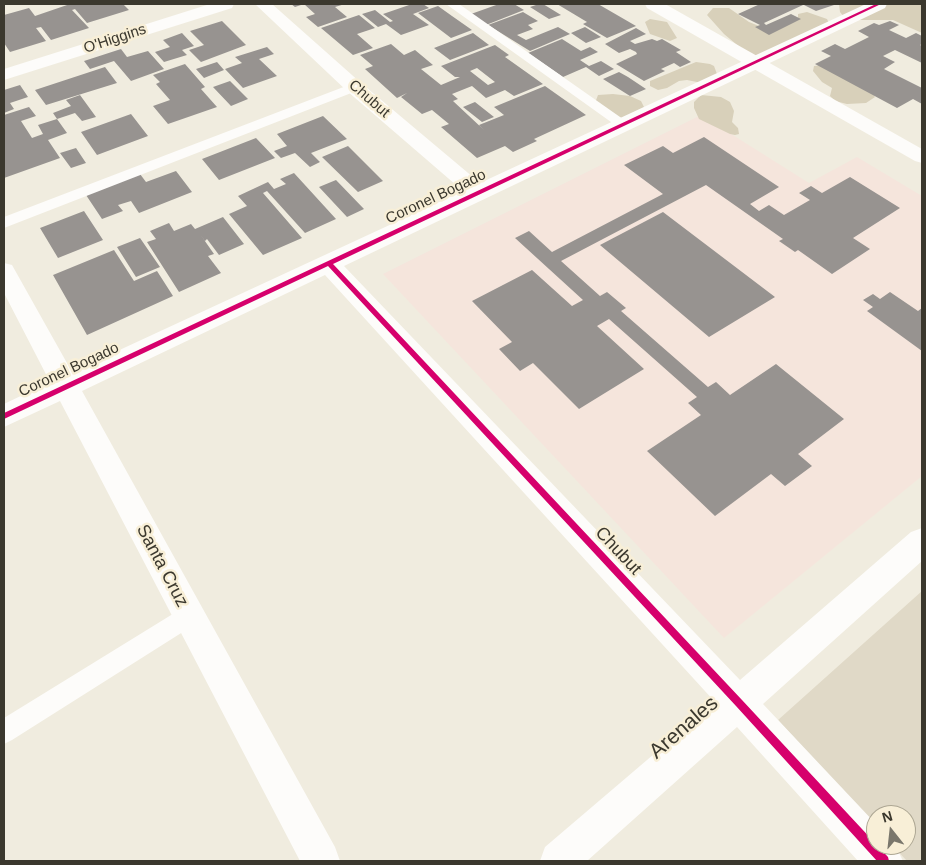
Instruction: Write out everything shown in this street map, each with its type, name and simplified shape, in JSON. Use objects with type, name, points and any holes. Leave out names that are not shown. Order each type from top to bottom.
[{"type":"street","name":"O'Higgins","points":[[4,75],[226,4]]},
{"type":"street","name":"Chubut","points":[[263,4],[354,87],[478,193]]},
{"type":"street","points":[[653,4],[922,140]]},
{"type":"street","points":[[678,4],[922,157]]},
{"type":"street","name":"Coronel Bogado","points":[[4,416],[879,4]]},
{"type":"street","name":"Chubut","points":[[328,263],[739,702],[884,861]]},
{"type":"street","name":"Santa Cruz","points":[[4,271],[321,861]]},
{"type":"street","name":"Arenales","points":[[559,861],[922,542]]},
{"type":"lane","points":[[452,4],[623,124]]},
{"type":"lane","points":[[4,223],[354,87]]},
{"type":"lane","points":[[4,732],[189,615]]},
{"type":"shaded area","points":[[839,4],[922,4],[922,33],[893,20],[856,20],[844,17],[840,12]]},
{"type":"shaded area","points":[[713,8],[729,8],[749,22],[769,30],[798,19],[798,14],[807,12],[827,19],[833,32],[770,60],[748,54],[724,34],[707,15]]},
{"type":"shaded area","points":[[650,19],[667,22],[677,38],[670,41],[650,34],[645,22]]},
{"type":"shaded area","points":[[696,62],[714,66],[717,74],[702,83],[687,80],[679,81],[667,88],[658,90],[650,86],[650,81]]},
{"type":"shaded area","points":[[823,65],[869,88],[875,97],[866,103],[847,104],[835,101],[830,96],[832,88],[822,82],[813,71],[814,66]]},
{"type":"shaded area","points":[[598,95],[630,96],[641,101],[644,107],[636,119],[611,117],[595,103]]},
{"type":"shaded area","points":[[701,95],[721,97],[730,102],[734,111],[732,122],[738,128],[739,134],[730,134],[699,119],[694,108],[694,102]]},
{"type":"shaded area","points":[[701,115],[809,183],[857,157],[922,196],[922,476],[724,638],[383,274]]},
{"type":"shaded area","points":[[922,591],[922,861],[907,861],[901,855],[916,855],[916,805],[866,805],[866,817],[778,720]]},
{"type":"building","points":[[70,4],[123,4],[129,10],[87,23],[75,9],[72,10],[89,28],[51,40],[41,27],[36,28],[46,41],[10,52],[4,43],[4,15],[29,8],[35,16]]},
{"type":"building","points":[[291,4],[304,4],[295,7]]},
{"type":"building","points":[[304,4],[345,4],[335,7],[347,17],[318,27],[306,17],[315,14]]},
{"type":"building","points":[[412,4],[423,4],[429,8],[413,14],[429,25],[401,35],[386,24],[378,27],[362,14],[375,10],[390,22],[393,21],[383,14]]},
{"type":"building","points":[[499,4],[514,4],[524,10],[486,25],[471,14]]},
{"type":"building","points":[[543,4],[561,15],[549,19],[530,7]]},
{"type":"building","points":[[557,4],[598,4],[636,26],[607,38],[583,24],[587,22]]},
{"type":"building","points":[[760,4],[803,5],[764,23],[766,25],[791,14],[801,19],[769,35],[755,27],[760,25],[738,14]]},
{"type":"building","points":[[802,4],[837,4],[816,11]]},
{"type":"building","points":[[438,6],[472,30],[451,38],[418,13]]},
{"type":"building","points":[[523,12],[538,21],[528,25],[533,29],[517,35],[526,40],[558,27],[570,34],[530,51],[488,25]]},
{"type":"building","points":[[359,15],[375,28],[357,34],[373,48],[353,55],[321,28]]},
{"type":"building","points":[[222,21],[246,45],[201,62],[189,50],[204,45],[190,31]]},
{"type":"building","points":[[890,21],[899,25],[889,30],[906,38],[916,33],[922,36],[922,44],[920,45],[922,46],[922,63],[895,50],[883,56],[895,62],[884,69],[922,88],[922,104],[913,99],[897,108],[815,64],[831,56],[821,51],[835,44],[845,49],[869,37],[858,31],[874,23],[879,25]]},
{"type":"building","points":[[585,27],[601,37],[586,43],[571,33]]},
{"type":"building","points":[[636,28],[646,34],[630,41],[635,44],[652,39],[657,41],[662,39],[681,50],[676,52],[691,62],[680,67],[674,63],[661,69],[665,71],[644,81],[616,64],[637,54],[636,52],[630,49],[619,53],[605,44]]},
{"type":"building","points":[[182,33],[194,46],[182,50],[187,55],[164,62],[155,52],[170,47],[163,40]]},
{"type":"building","points":[[473,33],[489,45],[450,60],[434,48]]},
{"type":"building","points":[[562,39],[581,51],[590,47],[598,52],[580,60],[589,66],[601,61],[614,69],[599,76],[586,67],[563,77],[528,53]]},
{"type":"building","points":[[391,44],[404,55],[415,50],[433,65],[421,69],[441,85],[460,77],[455,77],[441,66],[495,45],[509,55],[505,57],[543,84],[514,96],[505,90],[486,98],[472,86],[452,94],[458,99],[453,101],[484,130],[479,125],[504,115],[494,107],[545,86],[586,115],[534,139],[537,141],[513,152],[505,146],[477,158],[441,127],[449,124],[432,110],[422,114],[401,97],[407,93],[397,98],[365,69],[373,66],[360,55]],"holes":[[[477,68],[495,82],[488,85],[470,71]]]},
{"type":"building","points":[[267,47],[274,54],[259,59],[277,76],[243,88],[225,69],[242,63],[235,57]]},
{"type":"building","points":[[121,49],[127,57],[148,51],[164,69],[131,81],[114,61],[90,69],[84,61]]},
{"type":"building","points":[[217,62],[224,70],[204,78],[196,69]]},
{"type":"building","points":[[185,64],[205,87],[201,89],[217,107],[168,124],[153,106],[170,100],[156,84],[160,82],[153,75]]},
{"type":"building","points":[[105,67],[117,83],[46,105],[35,90]]},
{"type":"building","points":[[619,72],[646,89],[630,96],[603,79]]},
{"type":"building","points":[[230,81],[248,99],[231,106],[213,87]]},
{"type":"building","points":[[20,85],[28,97],[10,103],[14,109],[4,113],[4,90]]},
{"type":"building","points":[[80,95],[96,117],[82,121],[75,113],[57,119],[53,113],[71,106],[66,100]]},
{"type":"building","points":[[475,102],[494,117],[482,122],[463,107]]},
{"type":"building","points":[[29,107],[36,116],[21,121],[32,138],[43,134],[38,125],[57,119],[67,133],[48,140],[60,158],[4,178],[4,115]]},
{"type":"building","points":[[131,114],[148,136],[97,155],[81,132]]},
{"type":"building","points":[[323,116],[347,139],[311,153],[320,162],[310,167],[295,153],[281,158],[274,151],[287,146],[277,134]]},
{"type":"building","points":[[704,137],[779,187],[750,204],[759,211],[769,205],[784,215],[810,200],[799,193],[811,186],[822,193],[850,177],[900,208],[853,238],[870,249],[832,274],[798,250],[795,252],[779,241],[783,239],[706,185],[561,261],[600,296],[607,292],[626,308],[621,311],[708,387],[716,382],[730,395],[776,364],[844,419],[798,454],[812,466],[785,486],[771,474],[715,516],[647,451],[701,415],[688,403],[697,397],[609,319],[597,326],[644,369],[579,409],[533,363],[520,371],[499,349],[512,342],[472,301],[532,270],[572,306],[583,300],[515,238],[529,231],[552,252],[663,194],[624,165],[663,146],[673,153]]},
{"type":"building","points":[[256,138],[275,158],[219,180],[202,159]]},
{"type":"building","points":[[348,146],[383,181],[358,192],[322,157]]},
{"type":"building","points":[[76,148],[86,163],[71,168],[60,153]]},
{"type":"building","points":[[176,171],[192,192],[139,213],[131,201],[118,205],[123,211],[102,219],[86,195],[140,174],[146,182]]},
{"type":"building","points":[[294,173],[336,219],[305,233],[267,191],[263,193],[302,238],[263,255],[229,214],[247,206],[238,196],[268,182],[274,189],[286,184],[280,179]]},
{"type":"building","points":[[336,180],[364,209],[347,217],[319,187]]},
{"type":"building","points":[[84,211],[103,240],[58,258],[40,228]]},
{"type":"building","points":[[663,212],[775,297],[709,337],[600,245]]},
{"type":"building","points":[[223,217],[244,244],[219,255],[207,239],[205,241],[200,234],[214,254],[208,256],[221,273],[179,292],[147,242],[156,239],[150,231],[169,223],[174,231],[191,224],[195,229]]},
{"type":"building","points":[[140,238],[160,267],[136,277],[117,247]]},
{"type":"building","points":[[114,250],[134,281],[157,271],[173,296],[87,335],[53,275]]},
{"type":"building","points":[[890,292],[918,311],[922,308],[922,351],[867,311],[873,307],[863,300],[873,294],[880,299]]},
{"type":"cycle path","points":[[4,416],[879,4]]},
{"type":"cycle path","points":[[328,263],[884,861]]}]
